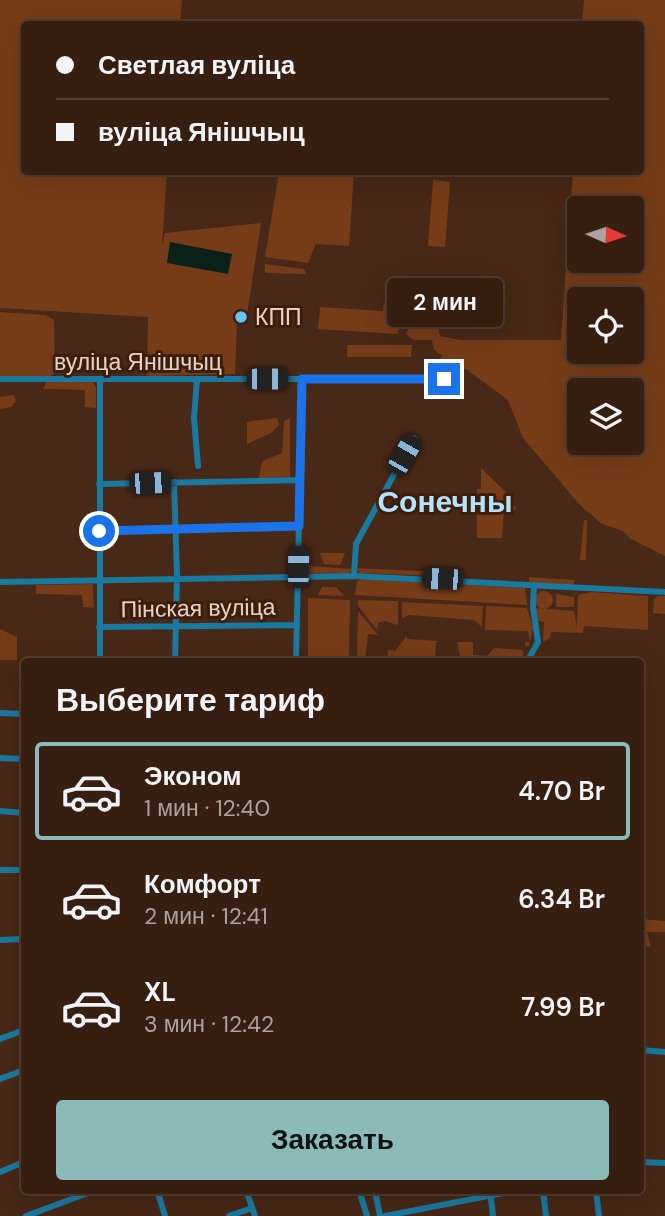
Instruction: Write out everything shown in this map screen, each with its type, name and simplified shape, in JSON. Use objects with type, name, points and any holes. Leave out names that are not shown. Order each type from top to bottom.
[{"type":"street","name":"вуліца Янішчыц","points":[[0,379],[444,379]]},
{"type":"street","points":[[100,379],[100,658]]},
{"type":"street","points":[[197,379],[194,418],[198,466]]},
{"type":"street","points":[[296,658],[302,379]]},
{"type":"street","points":[[354,576],[356,544],[414,438]]},
{"type":"street","points":[[99,484],[300,480]]},
{"type":"street","points":[[174,482],[175,658]]},
{"type":"street","points":[[99,531],[299,526]]},
{"type":"street","points":[[0,582],[354,576],[665,592]]},
{"type":"street","points":[[529,658],[538,642],[534,586]]},
{"type":"street","name":"Пінская вуліца","points":[[99,627],[174,624],[297,625]]},
{"type":"street","points":[[0,713],[21,714]]},
{"type":"street","points":[[0,758],[21,759]]},
{"type":"street","points":[[0,811],[21,813]]},
{"type":"street","points":[[0,870],[21,870]]},
{"type":"street","points":[[0,940],[21,939]]},
{"type":"street","points":[[0,1039],[21,1031]]},
{"type":"street","points":[[644,1050],[665,1052]]},
{"type":"street","points":[[0,1079],[21,1071]]},
{"type":"street","points":[[644,1162],[665,1163]]},
{"type":"street","points":[[0,1172],[21,1163]]},
{"type":"street","points":[[26,1216],[86,1194]]},
{"type":"street","points":[[158,1194],[165,1216]]},
{"type":"street","points":[[229,1216],[254,1212],[247,1194]]},
{"type":"street","points":[[360,1194],[367,1216]]},
{"type":"street","points":[[376,1194],[383,1216],[485,1194]]},
{"type":"street","points":[[490,1194],[493,1216]]},
{"type":"street","points":[[543,1194],[546,1216]]},
{"type":"street","points":[[596,1194],[599,1216]]},
{"type":"shaded area","points":[[0,0],[182,0],[180,21],[21,21],[21,175],[167,175],[162,246],[165,233],[261,223],[246,321],[237,322],[235,374],[147,376],[148,317],[0,308]]},
{"type":"shaded area","points":[[584,0],[665,0],[665,556],[631,539],[623,531],[602,524],[579,504],[523,438],[508,400],[466,369],[435,370],[433,364],[443,356],[434,350],[432,340],[414,340],[406,334],[419,305],[425,303],[436,312],[440,336],[460,340],[561,340],[567,256],[567,273],[644,273],[644,196],[571,196],[573,175],[644,175],[644,21],[582,21]]},
{"type":"shaded area","points":[[279,175],[354,175],[349,246],[316,244],[308,263],[265,257]]},
{"type":"shaded area","points":[[433,180],[450,182],[445,247],[428,246]]},
{"type":"shaded area","points":[[170,242],[232,254],[228,274],[167,263]]},
{"type":"shaded area","points":[[265,264],[304,269],[306,274],[265,273]]},
{"type":"shaded area","points":[[384,303],[400,305],[398,334],[318,329],[320,307],[383,311]]},
{"type":"shaded area","points":[[0,312],[46,315],[54,320],[55,373],[48,377],[0,377]]},
{"type":"shaded area","points":[[347,345],[412,345],[411,357],[347,357]]},
{"type":"shaded area","points":[[47,381],[92,381],[96,387],[96,408],[85,407],[85,390],[43,389]]},
{"type":"shaded area","points":[[14,395],[16,401],[12,407],[0,409],[0,397]]},
{"type":"shaded area","points":[[277,418],[279,425],[271,433],[247,444],[247,422]]},
{"type":"shaded area","points":[[290,418],[290,477],[259,478],[262,461],[282,453],[284,421]]},
{"type":"shaded area","points":[[481,468],[510,496],[506,500],[516,507],[516,510],[504,509],[502,538],[477,538],[477,489],[481,489]]},
{"type":"shaded area","points":[[584,520],[587,520],[586,560],[580,560]]},
{"type":"shaded area","points":[[320,553],[345,553],[340,565],[324,564]]},
{"type":"shaded area","points":[[309,566],[353,569],[348,574],[308,573]]},
{"type":"shaded area","points":[[356,568],[438,572],[434,576],[360,573]]},
{"type":"shaded area","points":[[529,577],[575,582],[572,585],[529,582]]},
{"type":"shaded area","points":[[362,579],[525,588],[527,605],[355,595],[357,581]]},
{"type":"shaded area","points":[[93,584],[94,608],[83,607],[82,595],[36,594],[36,585]]},
{"type":"shaded area","points":[[322,587],[336,587],[344,596],[318,595]]},
{"type":"shaded area","points":[[544,591],[550,594],[553,600],[550,606],[544,609],[538,606],[535,600],[538,594]]},
{"type":"shaded area","points":[[591,592],[648,596],[648,630],[584,626],[583,633],[551,632],[550,638],[543,642],[544,622],[538,621],[534,608],[574,611],[577,627],[578,595]]},
{"type":"shaded area","points":[[556,594],[574,597],[574,607],[556,607]]},
{"type":"shaded area","points":[[665,596],[665,614],[653,613],[654,599]]},
{"type":"shaded area","points":[[308,598],[350,600],[349,658],[308,658]]},
{"type":"shaded area","points":[[358,600],[398,601],[398,625],[384,621],[378,623],[377,630],[358,606]]},
{"type":"shaded area","points":[[402,602],[483,606],[482,627],[474,620],[409,615],[402,618]]},
{"type":"shaded area","points":[[486,606],[527,608],[533,628],[530,642],[528,631],[485,630]]},
{"type":"shaded area","points":[[358,611],[378,635],[368,634],[365,658],[357,658]]},
{"type":"shaded area","points":[[0,629],[17,637],[17,660],[0,660]]},
{"type":"shaded area","points":[[407,636],[407,639],[439,641],[436,642],[435,658],[387,658],[388,650],[395,651]]},
{"type":"shaded area","points":[[457,642],[473,642],[473,655],[487,656],[494,648],[523,650],[522,658],[460,658]]},
{"type":"shaded area","points":[[644,919],[665,921],[665,932],[647,932],[651,947],[644,946]]},
{"type":"place","name":"КПП","points":[[241,317]]},
{"type":"district","name":"Сонечны","points":[[445,502]]},
{"type":"route","points":[[99,531],[299,526],[302,379],[444,379]]}]
